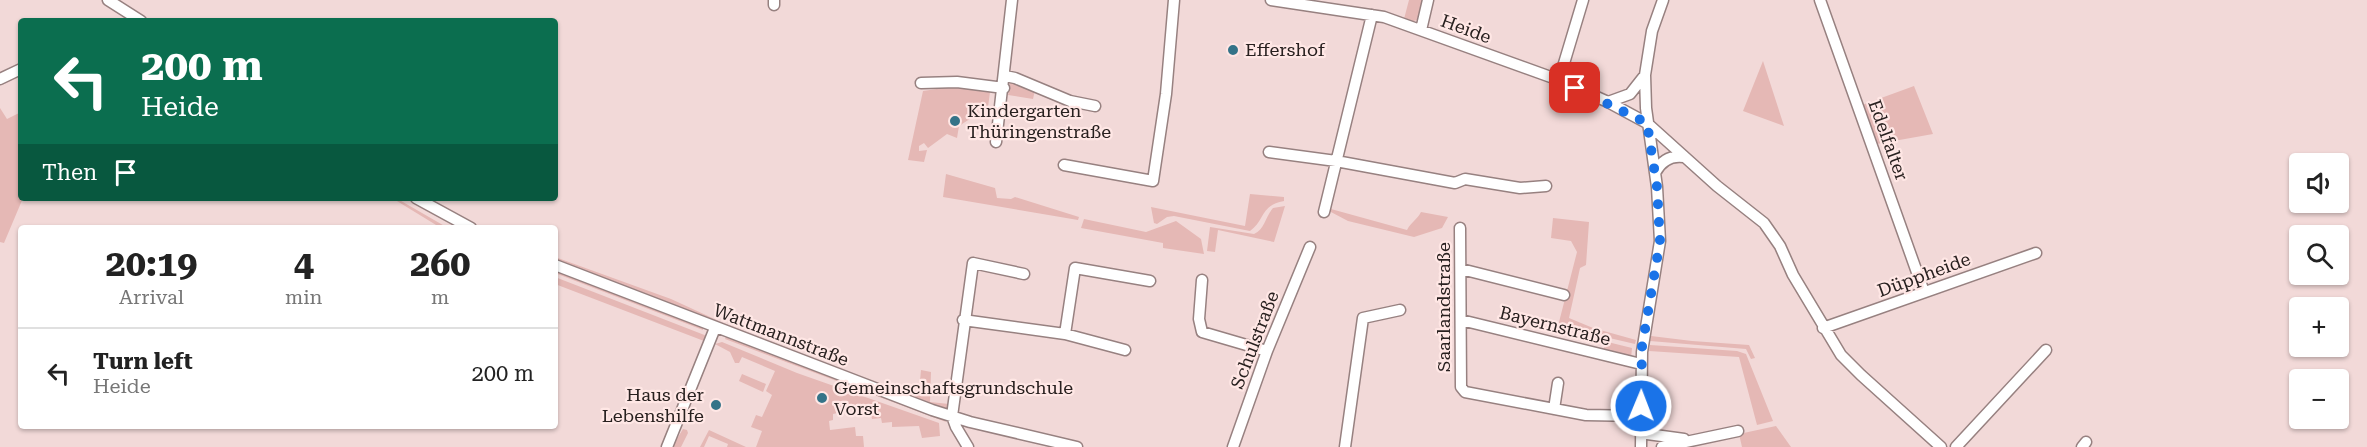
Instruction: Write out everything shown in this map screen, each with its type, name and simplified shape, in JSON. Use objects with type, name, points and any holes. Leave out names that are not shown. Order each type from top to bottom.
[{"type":"street","points":[[108,0],[136,18]]},
{"type":"street","points":[[996,142],[1004,88],[1012,0]]},
{"type":"street","points":[[1064,165],[1153,182],[1166,94],[1174,0]]},
{"type":"street","name":"Heide","points":[[1272,0],[1384,17],[1559,80],[1647,123],[1769,229],[1823,328],[1851,365],[1941,447]]},
{"type":"street","points":[[1421,30],[1428,0]]},
{"type":"street","points":[[1559,80],[1583,0]]},
{"type":"street","points":[[1641,447],[1641,364],[1660,241],[1660,215],[1647,123],[1645,75],[1651,40],[1663,0]]},
{"type":"street","name":"Edelfalter","points":[[1820,0],[1924,292]]},
{"type":"street","points":[[1324,212],[1372,15]]},
{"type":"street","points":[[0,79],[18,70]]},
{"type":"street","points":[[1608,102],[1630,94],[1645,75]]},
{"type":"street","points":[[1005,76],[1070,101],[1095,106]]},
{"type":"street","points":[[921,83],[957,82],[1004,88]]},
{"type":"street","points":[[1269,152],[1336,161],[1455,183],[1465,179],[1520,188],[1546,186]]},
{"type":"street","points":[[1655,173],[1665,160],[1684,157]]},
{"type":"street","points":[[422,201],[466,225]]},
{"type":"street","name":"Saarlandstraße","points":[[1460,228],[1461,387],[1465,392],[1554,409]]},
{"type":"street","name":"Schulstraße","points":[[1233,447],[1268,351],[1310,247]]},
{"type":"street","name":"Düppheide","points":[[1823,328],[2036,253]]},
{"type":"street","points":[[968,447],[952,416],[963,320],[973,263],[1024,274]]},
{"type":"street","name":"Wattmannstraße","points":[[558,267],[952,416],[1077,447]]},
{"type":"street","points":[[1065,334],[1075,268],[1150,281]]},
{"type":"street","points":[[1461,269],[1564,295]]},
{"type":"street","points":[[1202,280],[1199,319],[1202,332],[1268,351]]},
{"type":"street","points":[[1345,447],[1363,318],[1401,310]]},
{"type":"street","points":[[963,320],[1065,334],[1125,350]]},
{"type":"street","name":"Bayernstraße","points":[[1461,320],[1641,364]]},
{"type":"street","points":[[667,447],[715,328]]},
{"type":"street","points":[[1956,447],[2046,350]]},
{"type":"street","points":[[1558,383],[1554,409],[1586,414],[1641,416]]},
{"type":"street","points":[[1662,447],[1738,431]]},
{"type":"street","points":[[1640,433],[1694,441]]},
{"type":"shaded area","points":[[1409,0],[1423,0],[1417,20],[1411,22],[1404,19]]},
{"type":"shaded area","points":[[1763,61],[1784,126],[1743,111]]},
{"type":"shaded area","points":[[1010,82],[1035,90],[1033,99],[1008,95]]},
{"type":"shaded area","points":[[957,86],[990,92],[988,107],[980,104],[975,107],[979,113],[959,126],[957,138],[947,134],[928,148],[924,143],[919,146],[919,151],[927,150],[924,162],[908,160],[923,91]]},
{"type":"shaded area","points":[[1914,86],[1933,134],[1877,144],[1862,105]]},
{"type":"shaded area","points":[[0,108],[7,119],[18,114],[18,201],[22,201],[4,243],[0,242]]},
{"type":"shaded area","points":[[1338,165],[1331,209],[1407,230],[1421,212],[1448,217],[1442,228],[1414,237],[1348,221],[1329,211]]},
{"type":"shaded area","points":[[946,174],[995,188],[997,198],[1015,197],[1079,217],[1078,220],[943,197]]},
{"type":"shaded area","points":[[1250,194],[1284,197],[1284,201],[1271,206],[1250,231],[1174,216],[1167,217],[1157,224],[1154,223],[1151,207],[1245,226]]},
{"type":"shaded area","points":[[397,201],[401,201],[443,225],[436,225]]},
{"type":"shaded area","points":[[1285,206],[1274,242],[1218,230],[1215,252],[1207,251],[1210,227],[1254,234],[1258,232],[1273,208]]},
{"type":"shaded area","points":[[1553,218],[1589,222],[1586,265],[1580,268],[1569,318],[1593,328],[1636,340],[1635,344],[1558,326],[1577,252],[1571,241],[1551,238]]},
{"type":"shaded area","points":[[1084,219],[1146,232],[1176,221],[1201,239],[1204,254],[1163,248],[1163,243],[1081,228]]},
{"type":"shaded area","points":[[558,258],[671,299],[721,322],[911,396],[919,392],[921,370],[931,372],[930,402],[949,404],[949,409],[905,395],[558,260]]},
{"type":"shaded area","points":[[558,272],[703,328],[703,330],[560,275]]},
{"type":"shaded area","points":[[558,278],[707,336],[663,447],[661,447],[704,341],[558,285]]},
{"type":"shaded area","points":[[1559,330],[1632,348],[1631,359],[1603,352],[1605,343],[1558,332]]},
{"type":"shaded area","points":[[1651,336],[1749,345],[1755,358],[1751,359],[1746,349],[1650,341]]},
{"type":"shaded area","points":[[726,337],[927,414],[943,417],[946,422],[725,339]]},
{"type":"shaded area","name":"Gemeinschaftsgrundschule Vorst","points":[[722,342],[797,373],[939,423],[940,436],[922,438],[919,426],[892,427],[892,422],[882,423],[881,418],[872,419],[871,414],[862,415],[862,410],[853,411],[852,406],[842,407],[842,412],[833,414],[833,420],[829,421],[830,430],[855,427],[856,436],[863,436],[864,447],[756,447],[762,431],[751,427],[756,415],[762,417],[772,395],[766,391],[775,371],[742,357],[739,363],[735,363],[730,352],[715,344]]},
{"type":"shaded area","points":[[1650,345],[1737,351],[1746,354],[1773,421],[1757,425],[1739,357],[1649,351]]},
{"type":"shaded area","points":[[742,374],[766,384],[763,392],[739,381]]},
{"type":"shaded area","points":[[1776,426],[1791,447],[1742,447],[1739,434]]},
{"type":"shaded area","points":[[683,429],[688,433],[681,447],[672,447]]},
{"type":"shaded area","points":[[709,430],[746,447],[727,447],[728,444],[709,436],[704,447],[700,447]]},
{"type":"place","name":"Effershof","points":[[1233,50]]},
{"type":"place","name":"Kindergarten Thüringenstraße","points":[[955,121]]},
{"type":"place","name":"Gemeinschaftsgrundschule Vorst","points":[[822,398]]},
{"type":"place","name":"Haus der Lebenshilfe","points":[[716,405]]},
{"type":"route","points":[[1575,88],[1608,102],[1647,123],[1657,187],[1660,241],[1642,347],[1641,406]]}]
